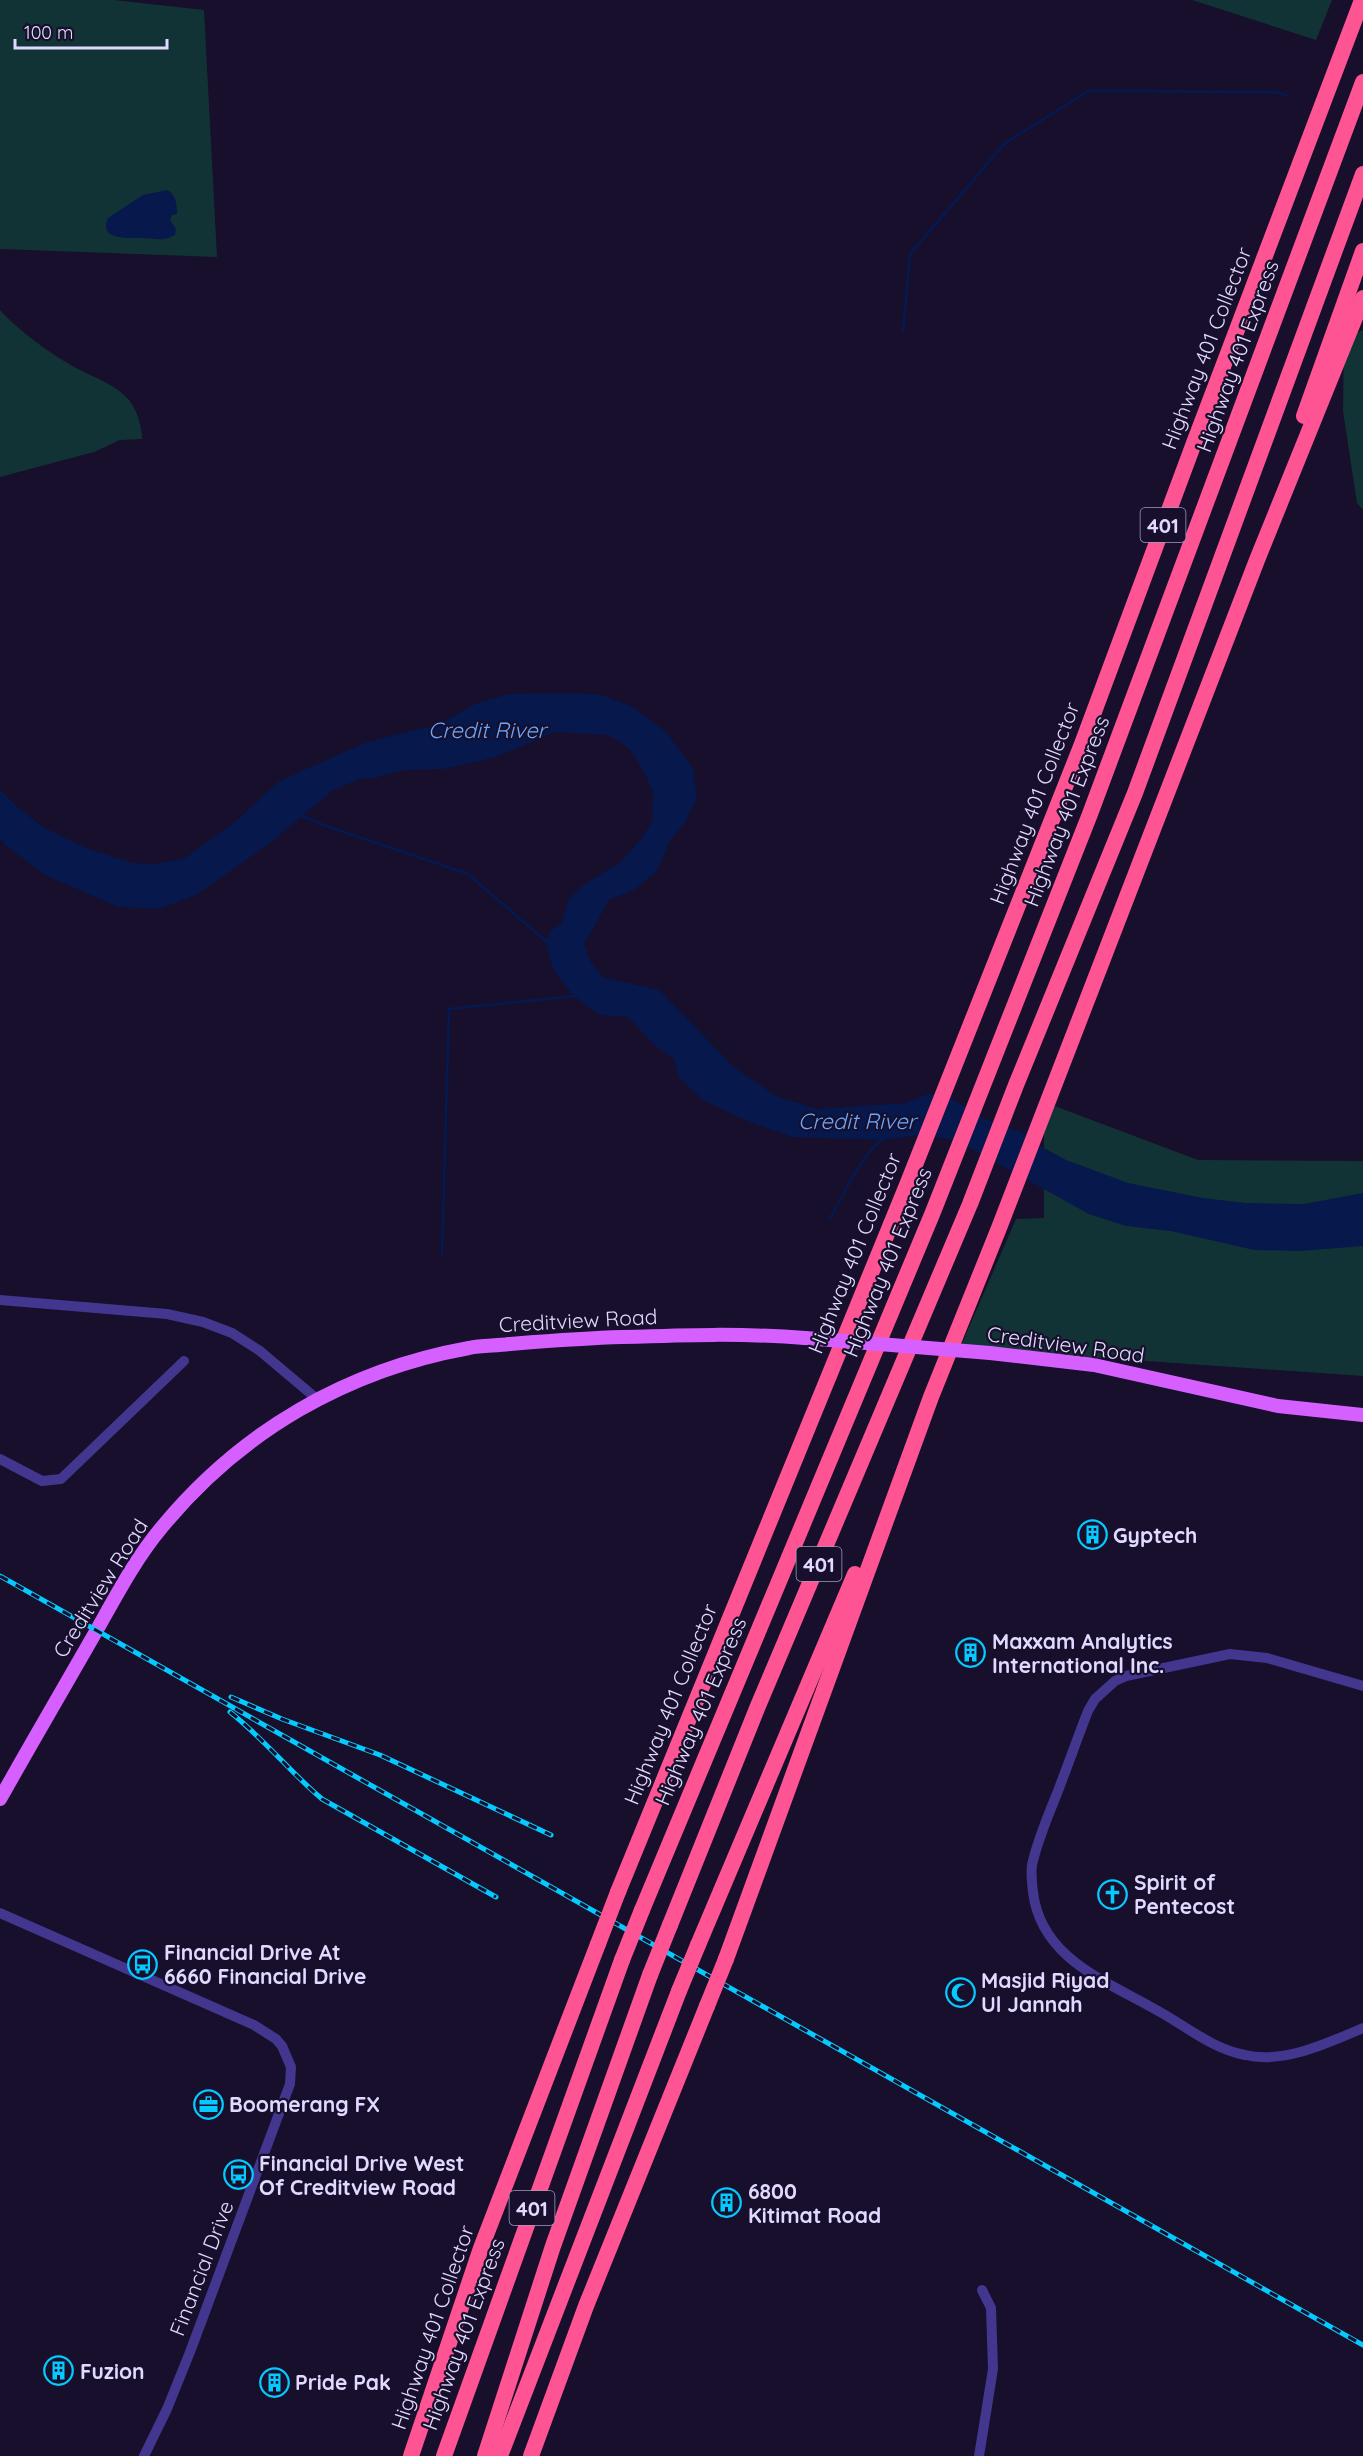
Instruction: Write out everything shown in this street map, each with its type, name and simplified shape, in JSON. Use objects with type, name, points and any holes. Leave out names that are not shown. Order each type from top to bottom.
[{"type":"highway","name":"Highway 401 Collector","points":[[411,2456],[481,2248],[618,1892],[907,1185],[1082,744],[1362,0]]},
{"type":"highway","name":"Highway 401 Express","points":[[444,2456],[622,1960],[940,1192],[1094,802],[1363,82]]},
{"type":"highway","name":"401","points":[[485,2456],[553,2246],[669,1925],[758,1706],[970,1204],[1135,793],[1363,174]]},
{"type":"highway","points":[[1257,560],[1363,251]]},
{"type":"highway","name":"401","points":[[531,2456],[586,2306],[726,1959],[931,1397],[999,1228],[1257,560],[1363,298]]},
{"type":"highway","points":[[500,2456],[679,1991],[931,1397]]},
{"type":"highway","points":[[537,2456],[586,2306]]},
{"type":"main road","name":"Creditview Road","points":[[0,1799],[131,1570],[160,1528],[222,1464],[257,1436],[317,1399],[375,1372],[471,1347],[572,1339],[706,1334],[806,1338],[990,1353],[1094,1365],[1278,1406],[1363,1415]]},
{"type":"street","points":[[0,1300],[167,1314],[203,1322],[232,1333],[260,1351],[317,1399]]},
{"type":"street","points":[[0,1459],[42,1481],[60,1479],[184,1361]]},
{"type":"street","points":[[1363,1686],[1267,1658],[1230,1653],[1158,1668],[1115,1681],[1095,1699],[1088,1711],[1045,1823],[1032,1867],[1033,1894],[1039,1919],[1062,1950],[1080,1968],[1160,2011],[1207,2041],[1245,2055],[1279,2056],[1300,2052],[1363,2028]]},
{"type":"street","name":"Financial Drive","points":[[0,1913],[254,2025],[276,2039],[290,2061],[292,2078],[276,2125],[175,2390],[144,2456]]},
{"type":"street","points":[[979,2456],[993,2369],[992,2308],[982,2290]]},
{"type":"green space","points":[[0,0],[114,0],[204,10],[217,257],[0,249]]},
{"type":"green space","points":[[1192,0],[1332,0],[1316,40]]},
{"type":"green space","points":[[0,310],[17,327],[47,350],[123,394],[137,414],[142,439],[120,440],[94,452],[0,477]]},
{"type":"green space","points":[[1363,330],[1363,510],[1357,503],[1343,411],[1344,338]]},
{"type":"green space","points":[[1044,1102],[1198,1160],[1363,1161],[1363,1376],[960,1348],[1016,1219],[1044,1218]]},
{"type":"water","points":[[167,190],[174,197],[176,204],[177,214],[172,215],[170,220],[176,229],[175,235],[162,239],[129,238],[110,234],[107,230],[108,218],[143,195]]},
{"type":"water","name":"Credit River","points":[[508,694],[602,695],[633,707],[666,732],[693,768],[697,799],[684,824],[670,841],[657,871],[633,891],[610,899],[584,944],[590,961],[603,977],[659,990],[735,1068],[778,1097],[818,1109],[906,1103],[927,1094],[949,1097],[985,1119],[1026,1134],[1033,1142],[1066,1160],[1128,1183],[1203,1198],[1245,1203],[1304,1204],[1363,1193],[1363,1246],[1300,1251],[1254,1250],[1171,1231],[1126,1226],[1089,1214],[955,1140],[921,1135],[884,1140],[792,1137],[750,1122],[704,1101],[679,1078],[674,1059],[654,1045],[628,1017],[600,1015],[575,997],[553,970],[546,942],[549,932],[562,923],[568,900],[582,886],[620,862],[641,839],[652,821],[653,792],[644,772],[634,755],[621,742],[607,735],[555,732],[496,757],[444,769],[404,770],[376,778],[359,779],[332,791],[268,845],[196,895],[159,909],[118,907],[45,875],[5,845],[0,838],[0,790],[43,827],[86,848],[133,863],[157,864],[185,858],[236,821],[279,781],[367,742],[439,724],[475,704]]},
{"type":"waterway","points":[[903,331],[910,254],[1004,144],[1088,91],[1275,92],[1286,95]]},
{"type":"waterway","name":"Credit River","points":[[300,815],[468,874],[548,943]]},
{"type":"waterway","points":[[442,1254],[449,1009],[576,996]]},
{"type":"waterway","points":[[830,1218],[860,1166],[883,1138]]},
{"type":"railway","points":[[0,1576],[1363,2345]]},
{"type":"railway","points":[[231,1697],[282,1719],[380,1755],[551,1835]]},
{"type":"railway","points":[[230,1712],[322,1799],[496,1897]]},
{"type":"place","name":"Gyptech","points":[[1092,1535]]},
{"type":"place","name":"Maxxam Analytics International Inc.","points":[[971,1653]]},
{"type":"place","name":"Spirit of Pentecost","points":[[1113,1894]]},
{"type":"place","name":"Financial Drive At 6660 Financial Drive","points":[[143,1964]]},
{"type":"place","name":"Masjid Riyad Ul Jannah","points":[[960,1992]]},
{"type":"place","name":"Boomerang FX","points":[[208,2104]]},
{"type":"place","name":"Financial Drive West Of Creditview Road","points":[[238,2175]]},
{"type":"place","name":"6800 Kitimat Road","points":[[727,2203]]},
{"type":"place","name":"Fuzion","points":[[59,2371]]},
{"type":"place","name":"Pride Pak","points":[[274,2382]]}]
